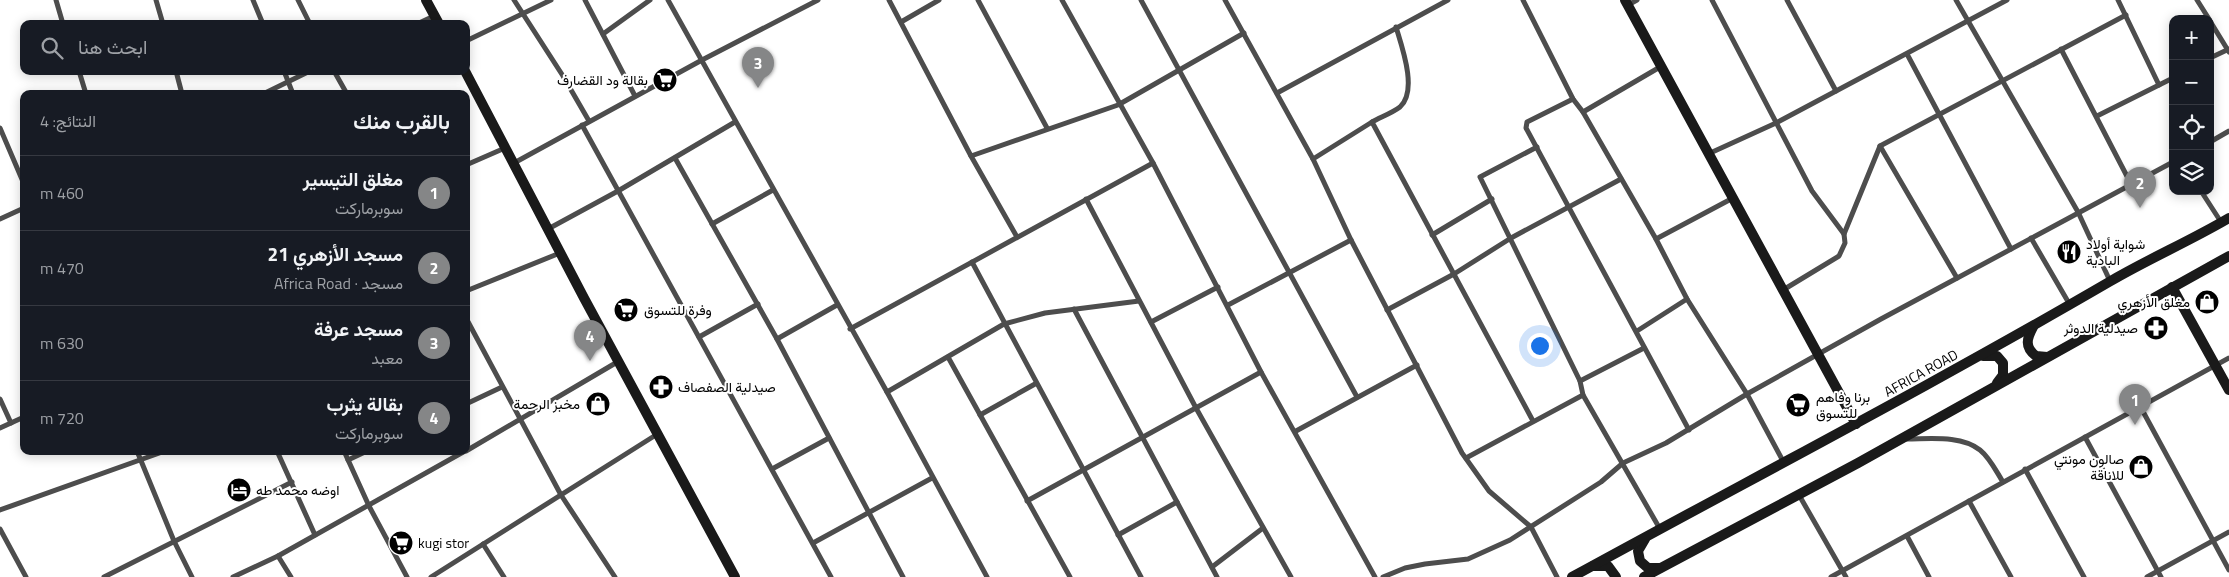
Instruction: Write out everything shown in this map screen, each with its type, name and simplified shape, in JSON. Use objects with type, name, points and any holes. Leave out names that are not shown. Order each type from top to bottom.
[{"type":"street","points":[[56,0],[63,20]]},
{"type":"street","points":[[156,0],[162,20]]},
{"type":"street","points":[[253,0],[262,20]]},
{"type":"street","points":[[298,0],[308,20]]},
{"type":"street","points":[[426,0],[437,20]]},
{"type":"street","points":[[514,0],[563,76],[589,121]]},
{"type":"street","points":[[470,38],[551,0]]},
{"type":"street","points":[[585,0],[636,96]]},
{"type":"street","points":[[603,34],[650,0]]},
{"type":"street","points":[[668,0],[886,392],[986,577]]},
{"type":"street","points":[[513,164],[702,60],[818,0]]},
{"type":"street","points":[[889,0],[1017,236]]},
{"type":"street","points":[[901,22],[939,0]]},
{"type":"street","points":[[978,0],[1047,128]]},
{"type":"street","points":[[1062,0],[1118,104],[1153,163],[1261,372],[1296,431],[1375,577]]},
{"type":"street","points":[[1140,0],[1290,271],[1357,397]]},
{"type":"street","points":[[1225,0],[1313,159],[1351,240],[1466,458],[1489,491],[1530,527],[1558,577]]},
{"type":"street","points":[[1277,93],[1447,0]]},
{"type":"street","points":[[1523,0],[1573,99],[1583,112],[1656,239],[1687,299],[1747,394],[1784,463]]},
{"type":"street","points":[[1712,0],[1812,191],[1844,234]]},
{"type":"street","points":[[1787,0],[1836,90]]},
{"type":"street","points":[[1956,0],[2078,212],[2110,281]]},
{"type":"street","points":[[1708,154],[1776,123],[1969,22],[2007,0]]},
{"type":"street","points":[[2118,0],[2159,85]]},
{"type":"street","points":[[2198,0],[2207,15]]},
{"type":"street","points":[[1630,2],[1660,67],[1856,424]]},
{"type":"street","points":[[1783,290],[1839,256],[1845,243],[1844,234],[1880,146],[2126,15]]},
{"type":"street","points":[[1313,159],[1372,122],[1402,106],[1408,93],[1405,62],[1396,27]]},
{"type":"street","points":[[2214,27],[2228,50],[2214,56]]},
{"type":"street","points":[[972,156],[1118,104],[1180,71],[1244,33]]},
{"type":"street","points":[[2062,49],[2132,184]]},
{"type":"street","points":[[1907,54],[2011,249]]},
{"type":"street","points":[[1583,112],[1660,67]]},
{"type":"street","points":[[80,75],[85,90]]},
{"type":"street","points":[[177,75],[181,90]]},
{"type":"street","points":[[286,75],[292,90]]},
{"type":"street","points":[[271,90],[302,75]]},
{"type":"street","points":[[336,75],[345,90]]},
{"type":"street","points":[[467,75],[560,253],[659,433],[735,577]]},
{"type":"street","points":[[2097,116],[2169,80]]},
{"type":"street","points":[[1573,99],[1525,124],[1568,208],[1690,430]]},
{"type":"street","points":[[548,229],[618,191],[736,122]]},
{"type":"street","points":[[1372,122],[1533,422]]},
{"type":"street","points":[[582,125],[832,577]]},
{"type":"street","points":[[0,128],[20,175]]},
{"type":"street","points":[[2214,140],[2229,132]]},
{"type":"street","points":[[1880,146],[1957,278]]},
{"type":"street","points":[[1537,147],[1480,177],[1580,381],[1583,395],[1660,529]]},
{"type":"street","points":[[470,162],[505,148]]},
{"type":"street","points":[[675,158],[758,304],[904,577]]},
{"type":"street","points":[[850,329],[1153,163]]},
{"type":"street","points":[[1383,577],[1405,568],[1473,557],[1510,540],[1602,482],[1623,464],[1690,430],[1747,394],[2078,212],[2169,164]]},
{"type":"street","points":[[1387,310],[1454,274],[1511,238],[1621,179]]},
{"type":"street","points":[[712,224],[773,190]]},
{"type":"street","points":[[2204,195],[2225,220]]},
{"type":"street","points":[[1656,239],[1733,198]]},
{"type":"street","points":[[1086,199],[1196,408],[1291,577]]},
{"type":"street","points":[[1432,235],[1492,199]]},
{"type":"street","points":[[0,220],[20,210]]},
{"type":"street","name":"AFRICA ROAD","points":[[1572,577],[2034,327],[2110,281],[2225,220]]},
{"type":"street","points":[[2031,238],[2070,306]]},
{"type":"street","points":[[1228,305],[1351,240]]},
{"type":"street","points":[[470,289],[560,253]]},
{"type":"street","points":[[1644,577],[1902,438],[2229,256]]},
{"type":"street","points":[[972,262],[1035,384],[1141,577]]},
{"type":"street","points":[[1151,322],[1218,287]]},
{"type":"street","points":[[2172,287],[2229,390]]},
{"type":"street","points":[[1636,331],[1687,299]]},
{"type":"street","points":[[886,392],[1004,324],[1037,315],[1139,301]]},
{"type":"street","points":[[699,337],[758,304]]},
{"type":"street","points":[[777,339],[837,305]]},
{"type":"street","points":[[1074,309],[1217,577]]},
{"type":"street","points":[[470,326],[561,495],[615,577]]},
{"type":"street","points":[[2034,327],[2028,339],[2029,349],[2036,356],[2047,357]]},
{"type":"street","points":[[1580,381],[1644,348]]},
{"type":"street","points":[[1978,357],[1992,355],[2001,359],[2004,371],[1995,386]]},
{"type":"street","points":[[948,357],[1070,577]]},
{"type":"street","points":[[1831,577],[2229,358]]},
{"type":"street","points":[[470,449],[620,361]]},
{"type":"street","points":[[1296,431],[1417,365]]},
{"type":"street","points":[[1027,501],[1261,372]]},
{"type":"street","points":[[980,415],[1035,384]]},
{"type":"street","points":[[470,402],[502,387]]},
{"type":"street","points":[[1466,458],[1583,395]]},
{"type":"street","points":[[0,399],[12,423]]},
{"type":"street","points":[[2140,406],[2229,570]]},
{"type":"street","points":[[0,428],[20,419]]},
{"type":"street","points":[[431,577],[659,433]]},
{"type":"street","points":[[2085,437],[2161,577]]},
{"type":"street","points":[[772,469],[829,438]]},
{"type":"street","points":[[1902,438],[1953,440],[1974,445],[1987,456],[2003,482]]},
{"type":"street","points":[[139,455],[174,541],[192,577]]},
{"type":"street","points":[[0,510],[155,455]]},
{"type":"street","points":[[278,455],[315,535]]},
{"type":"street","points":[[346,455],[369,506],[407,577]]},
{"type":"street","points":[[348,460],[359,455]]},
{"type":"street","points":[[233,577],[278,556],[459,455]]},
{"type":"street","points":[[2025,469],[2084,577]]},
{"type":"street","points":[[813,543],[932,478]]},
{"type":"street","points":[[104,577],[292,482]]},
{"type":"street","points":[[1799,494],[1846,577]]},
{"type":"street","points":[[1969,501],[2011,577]]},
{"type":"street","points":[[1118,535],[1177,502]]},
{"type":"street","points":[[1212,567],[1263,528]]},
{"type":"street","points":[[0,529],[26,577]]},
{"type":"street","points":[[2147,577],[2229,532]]},
{"type":"street","points":[[1650,535],[1640,546],[1638,556],[1640,561],[1648,568],[1658,569],[1663,567]]},
{"type":"street","points":[[1906,536],[1929,577]]},
{"type":"street","points":[[483,544],[504,577]]},
{"type":"street","points":[[278,556],[291,577]]},
{"type":"street","points":[[1589,568],[1599,564],[1608,566],[1616,577]]},
{"type":"place","name":"بقالة ود القضارف","points":[[665,80]]},
{"type":"place","name":"مسجد عرفة","points":[[758,88]]},
{"type":"place","name":"مسجد الأزهري 21","points":[[2140,208]]},
{"type":"place","name":"شواية أولاد البادية","points":[[2069,252]]},
{"type":"place","name":"مغلق الأزهري","points":[[2207,302]]},
{"type":"place","name":"وفرة للتسوق","points":[[626,310]]},
{"type":"place","name":"صيدلية الدوثر","points":[[2156,328]]},
{"type":"place","name":"بقالة يثرب","points":[[590,361]]},
{"type":"place","name":"صيدلية الصفصاف","points":[[661,387]]},
{"type":"place","name":"مخبز الرحمة","points":[[598,404]]},
{"type":"place","name":"برنا وفاهم للتسوق","points":[[1798,405]]},
{"type":"place","name":"مغلق التيسير","points":[[2135,425]]},
{"type":"place","name":"صالون مونتي للاناقة","points":[[2141,467]]},
{"type":"place","name":"اوضه محمد طه","points":[[239,490]]},
{"type":"place","name":"kugi stor","points":[[401,543]]}]
